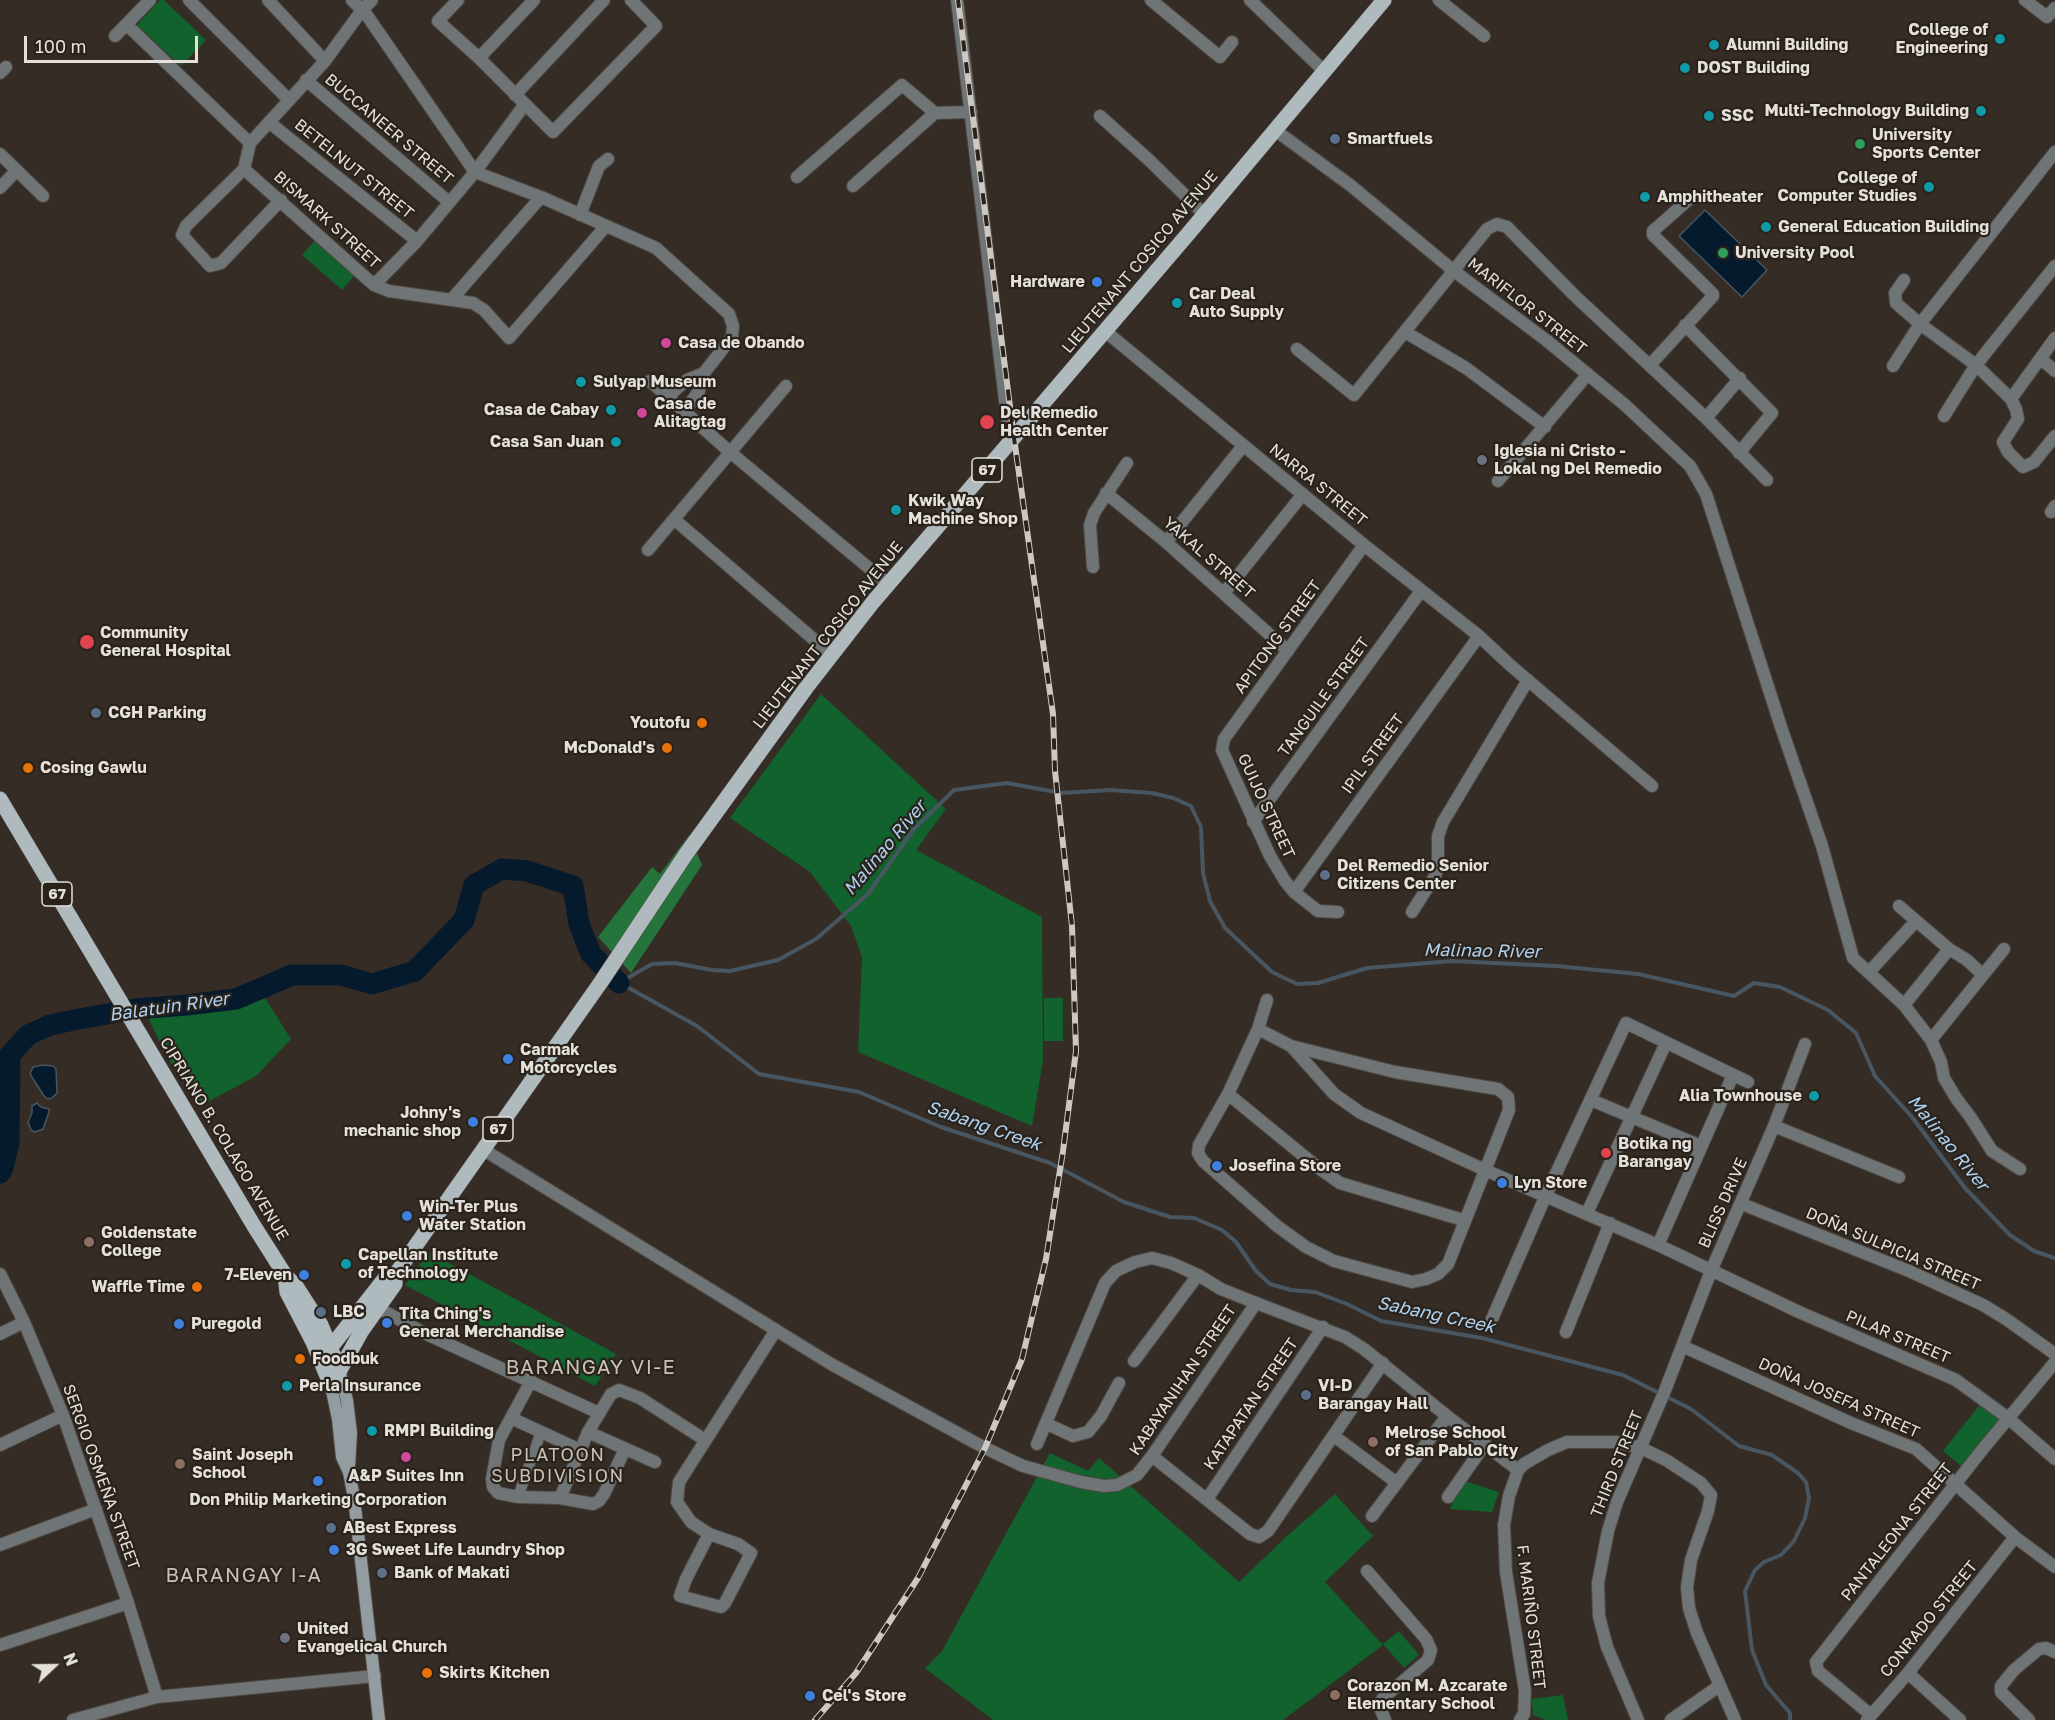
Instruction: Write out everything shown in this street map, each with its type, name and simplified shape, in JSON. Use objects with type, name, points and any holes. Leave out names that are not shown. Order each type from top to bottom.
[{"type":"main road","name":"LIEUTENANT COSICO AVENUE","points":[[331,1386],[339,1369],[395,1284],[395,1275],[601,982],[689,849],[806,687],[888,584],[1275,130],[1379,2]]},
{"type":"main road","name":"CIPRIANO B. COLAGO AVENUE","points":[[0,799],[285,1275],[287,1292],[326,1353],[339,1369],[347,1400],[351,1432],[349,1472],[354,1498],[379,1720]]},
{"type":"main road","name":"LIEUTENANT COSICO AVENUE","points":[[326,1353],[386,1277],[395,1275]]},
{"type":"main road","name":"CIPRIANO B. COLAGO AVENUE","points":[[326,1353],[338,1419],[342,1457],[349,1472]]},
{"type":"street","points":[[115,36],[150,0]]},
{"type":"street","points":[[189,0],[289,100]]},
{"type":"street","points":[[268,0],[325,61]]},
{"type":"street","points":[[352,0],[362,10],[475,172],[541,197],[656,248],[729,314],[733,326],[732,337],[704,373],[699,391],[684,412]]},
{"type":"street","points":[[281,200],[221,263],[210,266],[182,235],[186,226],[244,169],[250,144],[325,61],[362,10],[372,0]]},
{"type":"street","points":[[458,0],[438,21],[554,132],[656,26],[631,0]]},
{"type":"street","points":[[479,58],[534,0]]},
{"type":"street","points":[[515,94],[604,0]]},
{"type":"street","points":[[957,0],[1010,442]]},
{"type":"street","points":[[1152,0],[1220,57],[1232,42]]},
{"type":"street","points":[[1250,0],[1324,71]]},
{"type":"street","points":[[1439,0],[1484,36]]},
{"type":"street","points":[[2025,0],[2047,17],[2055,8]]},
{"type":"street","points":[[127,25],[250,144]]},
{"type":"street","name":"BUCCANEER STREET","points":[[306,80],[450,202]]},
{"type":"street","points":[[797,177],[902,85],[935,113]]},
{"type":"street","points":[[374,285],[417,241],[450,202],[525,104]]},
{"type":"street","points":[[853,186],[935,113],[972,112]]},
{"type":"street","points":[[1100,116],[1149,159],[1204,214]]},
{"type":"street","name":"BETELNUT STREET","points":[[270,123],[417,241]]},
{"type":"street","name":"MARIFLOR STREET","points":[[1275,130],[1350,185],[1454,271],[1588,374],[1690,466],[1706,494],[1721,539],[1822,846],[1853,958],[1904,1005],[1930,1040],[1941,1062],[1944,1078],[1992,1151],[2020,1169]]},
{"type":"street","points":[[1893,366],[1920,324],[2055,152]]},
{"type":"street","points":[[0,154],[43,196]]},
{"type":"street","points":[[580,215],[599,166],[608,159]]},
{"type":"street","name":"BISMARK STREET","points":[[244,169],[374,285],[388,291],[473,303],[484,310],[509,338],[606,226]]},
{"type":"street","points":[[0,188],[16,171]]},
{"type":"street","points":[[452,299],[541,197]]},
{"type":"street","points":[[1650,365],[1712,298],[1713,294],[1653,235],[1653,231],[1687,201]]},
{"type":"street","points":[[1297,349],[1354,395],[1487,229],[1497,224],[1507,227],[1575,296],[1706,418],[1767,480]]},
{"type":"street","points":[[1944,416],[1976,365],[2055,266]]},
{"type":"street","points":[[1904,279],[1895,293],[1896,303],[1920,324],[1976,365],[2011,399],[2018,419],[2003,442],[2008,452],[2023,467],[2034,462],[2055,436]]},
{"type":"street","points":[[1685,325],[1740,378],[1772,413],[1739,453]]},
{"type":"street","name":"NARRA STREET","points":[[1105,331],[1364,545],[1479,636],[1652,786]]},
{"type":"street","points":[[1405,332],[1466,368],[1545,427]]},
{"type":"street","points":[[2011,399],[2055,338]]},
{"type":"street","points":[[2041,359],[2055,371]]},
{"type":"street","points":[[667,397],[687,380],[704,373]]},
{"type":"street","points":[[1498,481],[1588,374]]},
{"type":"street","points":[[1706,418],[1740,378]]},
{"type":"street","points":[[650,381],[730,452],[888,584]]},
{"type":"street","points":[[648,550],[786,386]]},
{"type":"street","points":[[1166,542],[1243,446]]},
{"type":"street","points":[[1093,567],[1090,525],[1094,513],[1127,463]]},
{"type":"street","name":"YAKAL STREET","points":[[1106,493],[1166,542],[1288,651]]},
{"type":"street","points":[[1224,593],[1303,494]]},
{"type":"street","points":[[675,520],[832,655]]},
{"type":"street","name":"APITONG STREET","points":[[1222,750],[1224,740],[1364,545]]},
{"type":"street","name":"TANGUILE STREET","points":[[1253,822],[1421,591]]},
{"type":"street","name":"IPIL STREET","points":[[1294,892],[1479,636]]},
{"type":"street","points":[[1412,912],[1438,868],[1438,836],[1443,822],[1528,680]]},
{"type":"street","name":"GUIJO STREET","points":[[1222,750],[1269,856],[1285,881],[1294,892],[1318,911],[1338,912]]},
{"type":"street","points":[[1899,906],[1983,975]]},
{"type":"street","points":[[1869,972],[1916,921]]},
{"type":"street","points":[[1904,1005],[1949,949]]},
{"type":"street","points":[[1930,1040],[2004,949]]},
{"type":"street","points":[[1258,1029],[1291,1046],[1395,1072],[1498,1089],[1508,1097],[1509,1110],[1448,1264],[1438,1274],[1412,1282],[1334,1261],[1306,1247],[1277,1226],[1203,1161],[1198,1153],[1199,1145],[1228,1094],[1258,1029],[1267,1000]]},
{"type":"street","points":[[1492,1319],[1546,1195],[1626,1023],[1748,1082]]},
{"type":"street","points":[[1587,1213],[1666,1043]]},
{"type":"street","name":"BLISS DRIVE","points":[[1671,1374],[1712,1270],[1774,1126],[1805,1044]]},
{"type":"street","name":"PILAR STREET","points":[[1291,1046],[1334,1094],[1361,1113],[1658,1245],[1799,1312],[1956,1380],[2008,1418],[2055,1459]]},
{"type":"street","points":[[1658,1245],[1733,1075]]},
{"type":"street","points":[[1228,1094],[1340,1183],[1464,1220]]},
{"type":"street","points":[[1591,1100],[1701,1146]]},
{"type":"street","points":[[1774,1126],[1899,1177]]},
{"type":"street","points":[[484,1150],[776,1330],[679,1482],[677,1502],[691,1522],[710,1534],[738,1544],[752,1553],[721,1607],[680,1596],[710,1534]]},
{"type":"street","name":"DOÑA SULPICIA STREET","points":[[1742,1204],[1909,1271],[1983,1305],[2055,1354]]},
{"type":"street","points":[[1566,1332],[1610,1224]]},
{"type":"street","points":[[1036,1444],[1047,1424],[1106,1283],[1116,1271],[1135,1262],[1152,1258],[1171,1263],[1198,1275],[1221,1289],[1345,1337],[1383,1363],[1518,1470],[1548,1450],[1567,1442],[1616,1442],[1641,1448],[1666,1460],[1701,1483],[1711,1495],[1691,1560],[1687,1587],[1689,1608],[1719,1686],[1735,1720]]},
{"type":"street","name":"SERGIO OSMEÑA STREET","points":[[0,1274],[24,1322],[63,1415],[128,1604],[157,1697]]},
{"type":"street","points":[[1134,1361],[1198,1275]]},
{"type":"street","name":"KABAYANIHAN STREET","points":[[776,1330],[831,1364],[984,1448],[1023,1466],[1104,1486],[1117,1485],[1137,1475],[1256,1303]]},
{"type":"street","points":[[378,1308],[424,1333],[599,1413]]},
{"type":"street","points":[[0,1334],[24,1322]]},
{"type":"street","name":"KATAPATAN STREET","points":[[1207,1499],[1323,1327]]},
{"type":"street","name":"DOÑA JOSEFA STREET","points":[[1682,1346],[1851,1423],[1916,1449],[2015,1538],[2055,1567]]},
{"type":"street","name":"PANTALEONA STREET","points":[[1869,1718],[1818,1671],[1816,1662],[2008,1418],[2055,1362]]},
{"type":"street","points":[[1152,1456],[1250,1534],[1259,1537],[1268,1531],[1383,1363]]},
{"type":"street","name":"THIRD STREET","points":[[1638,1720],[1607,1647],[1599,1616],[1598,1584],[1608,1531],[1617,1502],[1671,1374]]},
{"type":"street","points":[[531,1381],[499,1440],[492,1479],[493,1487],[498,1493],[518,1497],[560,1498],[593,1504],[599,1501],[625,1449]]},
{"type":"street","points":[[1047,1424],[1072,1436],[1088,1432],[1101,1416],[1119,1383]]},
{"type":"street","points":[[560,1498],[588,1432],[611,1394],[619,1390],[640,1398],[705,1440]]},
{"type":"street","points":[[0,1445],[63,1415]]},
{"type":"street","points":[[1372,1516],[1447,1416]]},
{"type":"street","points":[[511,1418],[580,1450]]},
{"type":"street","points":[[518,1497],[541,1432]]},
{"type":"street","points":[[588,1432],[655,1462]]},
{"type":"street","points":[[1334,1436],[1397,1484]]},
{"type":"street","points":[[1448,1497],[1485,1444]]},
{"type":"street","name":"F. MARIÑO STREET","points":[[1518,1470],[1509,1496],[1504,1525],[1506,1572],[1526,1691],[1524,1714],[1520,1720]]},
{"type":"street","points":[[0,1545],[96,1509]]},
{"type":"street","name":"CONRADO STREET","points":[[1869,1718],[1908,1673],[2015,1538]]},
{"type":"street","points":[[1367,1572],[1426,1639],[1431,1650],[1428,1660],[1383,1698],[1378,1705],[1385,1720]]},
{"type":"street","points":[[0,1646],[128,1604]]},
{"type":"street","points":[[2029,1720],[2001,1692],[2001,1686],[2014,1670],[2039,1649],[2046,1648],[2055,1652]]},
{"type":"street","points":[[1908,1673],[1960,1720]]},
{"type":"street","points":[[73,1720],[157,1697],[375,1676]]},
{"type":"street","points":[[1671,1720],[1719,1686]]},
{"type":"green space","points":[[160,0],[164,0],[206,40],[181,66],[137,25]]},
{"type":"green space","points":[[316,239],[356,274],[342,290],[302,255]]},
{"type":"green space","points":[[821,694],[946,809],[916,850],[1042,917],[1043,1060],[1032,1126],[858,1052],[862,957],[851,926],[810,872],[730,818]]},
{"type":"green space","points":[[689,835],[702,865],[631,973],[598,937],[652,867],[660,874]]},
{"type":"green space","points":[[263,995],[291,1039],[256,1076],[202,1105],[166,1056],[147,1015]]},
{"type":"green space","points":[[1044,998],[1063,998],[1063,1041],[1044,1041]]},
{"type":"green space","points":[[429,1252],[616,1354],[595,1386],[405,1285]]},
{"type":"green space","points":[[1982,1402],[2001,1417],[1961,1466],[1943,1451]]},
{"type":"green space","points":[[1050,1453],[1088,1471],[1099,1458],[1239,1582],[1335,1494],[1373,1536],[1325,1582],[1383,1645],[1283,1720],[993,1720],[925,1668],[942,1651]]},
{"type":"green space","points":[[1461,1480],[1499,1492],[1492,1512],[1450,1509]]},
{"type":"green space","points":[[1399,1631],[1419,1655],[1404,1668],[1383,1644]]},
{"type":"green space","points":[[1563,1695],[1568,1720],[1546,1720],[1533,1715],[1532,1699]]},
{"type":"water","name":"University Pool","points":[[1705,210],[1767,270],[1742,297],[1679,236]]},
{"type":"water","points":[[53,1066],[56,1069],[57,1093],[48,1099],[30,1074],[33,1067]]},
{"type":"water","points":[[37,1103],[49,1109],[49,1112],[43,1129],[35,1132],[31,1130],[28,1122],[32,1106]]},
{"type":"waterway","name":"Malinao River","points":[[619,983],[652,964],[675,963],[730,971],[778,960],[816,939],[868,894],[913,830],[954,790],[1007,783],[1061,793],[1110,790],[1152,793],[1173,798],[1191,806],[1201,827],[1203,873],[1210,901],[1225,928],[1272,972],[1297,984],[1318,983],[1367,968],[1452,961],[1556,966],[1638,974],[1734,996],[1754,983],[1780,987],[1828,1010],[1856,1033],[1875,1076],[1912,1117],[1965,1188],[2010,1235],[2034,1251],[2055,1258]]},
{"type":"waterway","name":"Balatuin River","points":[[0,1173],[9,1142],[10,1055],[28,1035],[50,1025],[135,1009],[236,999],[292,975],[341,975],[372,984],[415,971],[464,920],[474,885],[502,869],[527,871],[573,886],[579,924],[591,954],[619,983]]},
{"type":"waterway","name":"Sabang Creek","points":[[620,983],[697,1026],[759,1074],[859,1092],[941,1127],[1050,1163],[1124,1202],[1170,1217],[1194,1218],[1222,1230],[1236,1242],[1256,1271],[1270,1284],[1291,1290],[1315,1292],[1347,1304],[1381,1321],[1482,1338],[1623,1375],[1691,1409],[1739,1446],[1772,1455],[1798,1473],[1806,1482],[1809,1498],[1805,1518],[1794,1541],[1781,1555],[1764,1562],[1755,1570],[1745,1591],[1752,1650],[1766,1685],[1790,1713],[1790,1720]]},
{"type":"railway","points":[[815,1720],[856,1673],[918,1578],[985,1448],[1022,1359],[1046,1259],[1076,1051],[1072,926],[1055,771],[1053,714],[1014,438],[958,0]]},
{"type":"place","name":"College of Engineering","points":[[2000,39]]},
{"type":"place","name":"Alumni Building","points":[[1714,45]]},
{"type":"place","name":"DOST Building","points":[[1685,68]]},
{"type":"place","name":"Multi-Technology Building","points":[[1981,111]]},
{"type":"place","name":"SSC","points":[[1709,116]]},
{"type":"place","name":"Smartfuels","points":[[1335,139]]},
{"type":"place","name":"University Sports Center","points":[[1860,144]]},
{"type":"place","name":"College of Computer Studies","points":[[1929,187]]},
{"type":"place","name":"Amphitheater","points":[[1645,197]]},
{"type":"place","name":"General Education Building","points":[[1766,227]]},
{"type":"place","name":"University Pool","points":[[1723,253]]},
{"type":"place","name":"Hardware","points":[[1097,282]]},
{"type":"place","name":"Car Deal Auto Supply","points":[[1177,303]]},
{"type":"place","name":"Casa de Obando","points":[[666,343]]},
{"type":"place","name":"Sulyap Museum","points":[[581,382]]},
{"type":"place","name":"Casa de Cabay","points":[[611,410]]},
{"type":"place","name":"Casa de Alitagtag","points":[[642,413]]},
{"type":"place","name":"Del Remedio Health Center","points":[[987,422]]},
{"type":"place","name":"Casa San Juan","points":[[616,442]]},
{"type":"place","name":"Iglesia ni Cristo - Lokal ng Del Remedio","points":[[1482,460]]},
{"type":"place","name":"Kwik Way Machine Shop","points":[[896,510]]},
{"type":"place","name":"Community General Hospital","points":[[87,642]]},
{"type":"place","name":"CGH Parking","points":[[96,713]]},
{"type":"place","name":"Youtofu","points":[[702,723]]},
{"type":"place","name":"McDonald's","points":[[667,748]]},
{"type":"place","name":"Cosing Gawlu","points":[[28,768]]},
{"type":"place","name":"Del Remedio Senior Citizens Center","points":[[1325,875]]},
{"type":"place","name":"Carmak Motorcycles","points":[[508,1059]]},
{"type":"place","name":"Alia Townhouse","points":[[1814,1096]]},
{"type":"place","name":"Johny's mechanic shop","points":[[473,1122]]},
{"type":"place","name":"Botika ng Barangay","points":[[1606,1153]]},
{"type":"place","name":"Josefina Store","points":[[1217,1166]]},
{"type":"place","name":"Lyn Store","points":[[1502,1183]]},
{"type":"place","name":"Win-Ter Plus Water Station","points":[[407,1216]]},
{"type":"place","name":"Goldenstate College","points":[[89,1242]]},
{"type":"place","name":"Capellan Institute of Technology","points":[[346,1264]]},
{"type":"place","name":"7-Eleven","points":[[304,1275]]},
{"type":"place","name":"Waffle Time","points":[[197,1287]]},
{"type":"place","name":"LBC","points":[[321,1312]]},
{"type":"place","name":"Tita Ching's General Merchandise","points":[[387,1323]]},
{"type":"place","name":"Puregold","points":[[179,1324]]},
{"type":"place","name":"Foodbuk","points":[[300,1359]]},
{"type":"place","name":"Perla Insurance","points":[[287,1386]]},
{"type":"place","name":"VI-D Barangay Hall","points":[[1306,1395]]},
{"type":"place","name":"RMPI Building","points":[[372,1431]]},
{"type":"place","name":"Melrose School of San Pablo City","points":[[1373,1442]]},
{"type":"place","name":"A&P Suites Inn","points":[[406,1457]]},
{"type":"place","name":"Saint Joseph School","points":[[180,1464]]},
{"type":"place","name":"Don Philip Marketing Corporation","points":[[318,1481]]},
{"type":"place","name":"ABest Express","points":[[331,1528]]},
{"type":"place","name":"3G Sweet Life Laundry Shop","points":[[334,1550]]},
{"type":"place","name":"Bank of Makati","points":[[382,1573]]},
{"type":"place","name":"United Evangelical Church","points":[[285,1638]]},
{"type":"place","name":"Skirts Kitchen","points":[[427,1673]]},
{"type":"place","name":"Corazon M. Azcarate Elementary School","points":[[1335,1695]]},
{"type":"place","name":"Cel's Store","points":[[810,1696]]},
{"type":"district","name":"BARANGAY VI-E","points":[[591,1368]]},
{"type":"district","name":"PLATOON SUBDIVISION","points":[[558,1465]]},
{"type":"district","name":"BARANGAY I-A","points":[[244,1576]]}]
